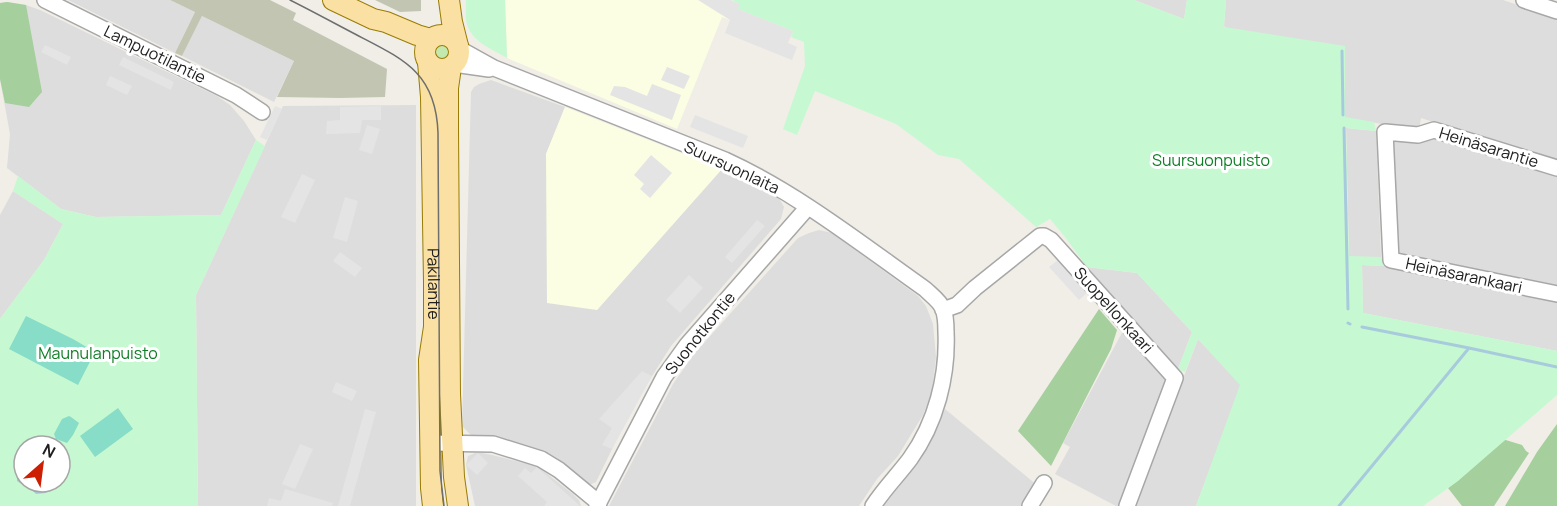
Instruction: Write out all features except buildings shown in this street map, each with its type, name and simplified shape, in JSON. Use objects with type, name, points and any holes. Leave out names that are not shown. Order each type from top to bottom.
[{"type":"main road","points":[[333,0],[373,19],[417,35],[430,48],[432,66],[445,69],[455,56],[450,38],[445,36],[430,48]]},
{"type":"main road","name":"Pakilantie","points":[[433,506],[429,360],[433,337],[434,301],[430,48],[440,21],[441,0]]},
{"type":"main road","name":"Pakilantie","points":[[449,0],[455,56],[448,88],[450,394],[454,477],[458,506]]},
{"type":"street","name":"Lampuotilantie","points":[[45,0],[236,95],[262,112]]},
{"type":"street","points":[[1524,0],[1557,11]]},
{"type":"street","name":"Suursuonlaita","points":[[455,56],[485,69],[494,68],[725,160],[773,184],[925,289],[944,310]]},
{"type":"street","name":"Heinäsarantie","points":[[1385,132],[1418,135],[1434,130],[1557,168]]},
{"type":"street","name":"Heinäsarankaari","points":[[1385,132],[1391,260],[1557,294]]},
{"type":"street","name":"Suonotkontie","points":[[598,504],[664,377],[687,345],[808,207]]},
{"type":"street","name":"Suopellonkaari","points":[[944,310],[957,305],[1040,236],[1051,240],[1175,378],[1127,506]]},
{"type":"street","points":[[873,506],[910,458],[931,420],[940,395],[946,362],[944,310]]},
{"type":"street","points":[[430,443],[493,444],[542,459],[559,470],[598,504]]},
{"type":"street","points":[[1030,506],[1044,483]]},
{"type":"shaded area","points":[[68,0],[170,0],[195,12],[175,53]]},
{"type":"shaded area","points":[[170,0],[270,0],[296,13],[293,20],[387,69],[385,97],[277,97],[294,61],[202,16],[182,56],[175,53],[195,12]]},
{"type":"shaded area","points":[[375,0],[421,0],[421,11],[400,12]]},
{"type":"shaded area","points":[[505,0],[732,0],[740,4],[730,20],[722,17],[677,129],[507,58]]},
{"type":"shaded area","points":[[698,0],[731,0],[740,4],[738,9],[793,31],[788,43],[797,47],[792,60],[725,33],[730,20]]},
{"type":"shaded area","points":[[1134,0],[1187,0],[1184,19]]},
{"type":"shaded area","points":[[1226,0],[1503,0],[1557,18],[1557,163],[1421,118],[1419,130],[1345,118],[1224,26]]},
{"type":"shaded area","points":[[7,2],[40,10],[217,96],[230,105],[256,140],[221,215],[96,217],[61,209],[7,168],[10,134],[0,79],[0,3]]},
{"type":"shaded area","points":[[202,16],[294,61],[274,102],[182,56]]},
{"type":"shaded area","points":[[45,45],[71,57],[67,65],[41,52]]},
{"type":"shaded area","points":[[123,57],[174,82],[171,90],[119,65]]},
{"type":"shaded area","points":[[667,67],[690,76],[684,89],[661,80]]},
{"type":"shaded area","points":[[110,76],[132,86],[127,95],[106,85]]},
{"type":"shaded area","points":[[491,80],[565,107],[546,154],[597,310],[722,169],[770,193],[780,200],[784,207],[781,219],[671,346],[632,408],[596,482],[589,485],[550,454],[497,438],[472,436],[462,426],[471,92],[479,84]]},
{"type":"shaded area","points":[[652,84],[681,95],[672,120],[610,95],[614,86],[625,87],[647,96]]},
{"type":"shaded area","points":[[416,105],[416,506],[198,506],[196,295],[283,106]]},
{"type":"shaded area","points":[[275,106],[282,109],[267,140],[260,137]]},
{"type":"shaded area","points":[[381,106],[381,120],[362,120],[360,133],[326,134],[327,121],[340,120],[340,107]]},
{"type":"shaded area","points":[[565,107],[722,169],[597,310],[547,303],[546,154]]},
{"type":"shaded area","points":[[695,115],[748,136],[743,148],[690,127]]},
{"type":"shaded area","points":[[367,125],[380,129],[372,154],[359,150]]},
{"type":"shaded area","points":[[1346,128],[1376,131],[1381,257],[1349,257]]},
{"type":"shaded area","points":[[1432,134],[1557,173],[1557,289],[1397,256],[1392,139]]},
{"type":"shaded area","points":[[651,155],[672,173],[650,198],[640,189],[644,184],[634,175]]},
{"type":"shaded area","points":[[302,174],[315,180],[295,223],[281,217]]},
{"type":"shaded area","points":[[13,191],[63,224],[44,260],[0,319],[0,215]]},
{"type":"shaded area","points":[[345,197],[358,201],[347,242],[333,238]]},
{"type":"shaded area","points":[[757,220],[765,226],[732,263],[725,257]]},
{"type":"shaded area","points":[[819,230],[832,233],[918,296],[926,306],[933,324],[936,357],[932,391],[923,415],[898,456],[877,479],[859,506],[609,506],[673,384],[694,354],[798,238]]},
{"type":"shaded area","points":[[340,252],[362,268],[355,277],[333,261]]},
{"type":"shaded area","points":[[1058,260],[1088,292],[1079,300],[1049,267]]},
{"type":"shaded area","points":[[1362,265],[1384,266],[1557,301],[1557,351],[1363,313]]},
{"type":"shaded area","points":[[1087,267],[1137,273],[1192,332],[1178,369]]},
{"type":"shaded area","points":[[689,275],[703,288],[680,313],[666,300]]},
{"type":"shaded area","points":[[1124,329],[1169,378],[1121,506],[1116,506],[1055,474],[1070,447],[1063,443]]},
{"type":"shaded area","points":[[1198,339],[1241,385],[1196,506],[1135,506]]},
{"type":"shaded area","points":[[642,371],[652,376],[612,449],[602,445],[612,428],[599,419]]},
{"type":"shaded area","points":[[336,382],[357,391],[352,401],[332,392]]},
{"type":"shaded area","points":[[365,409],[376,412],[350,506],[338,506]]},
{"type":"shaded area","points":[[945,409],[1038,486],[1026,506],[883,506],[928,448]]},
{"type":"shaded area","points":[[300,444],[313,449],[295,489],[282,484]]},
{"type":"shaded area","points":[[475,453],[537,466],[573,494],[581,506],[475,506],[466,465],[468,456]]},
{"type":"shaded area","points":[[478,453],[488,463],[477,475],[466,465]]},
{"type":"shaded area","points":[[537,467],[580,506],[544,506],[547,502],[518,476],[525,468],[531,473]]},
{"type":"shaded area","points":[[285,489],[333,503],[332,506],[267,506],[269,498],[281,501]]},
{"type":"green space","points":[[466,0],[505,0],[507,58],[473,36],[466,21]]},
{"type":"green space","name":"Suursuonpuisto","points":[[732,0],[1134,0],[1184,19],[1187,0],[1226,0],[1224,27],[1345,46],[1345,117],[1374,122],[1376,131],[1346,128],[1349,256],[1381,257],[1384,266],[1362,265],[1363,313],[1557,351],[1557,395],[1458,481],[1423,506],[1196,506],[1240,385],[1198,339],[1185,372],[1178,369],[1192,332],[1137,273],[1087,267],[1050,219],[1036,227],[959,159],[938,155],[896,124],[815,91],[797,135],[783,129],[805,66],[804,42],[791,37],[793,31],[738,9],[739,4]]},
{"type":"green space","points":[[0,3],[26,5],[42,92],[29,107],[5,103],[0,79]]},
{"type":"green space","points":[[444,42],[449,45],[448,60],[442,62],[435,59],[433,50],[438,44]]},
{"type":"green space","name":"Maunulanpuisto","points":[[256,140],[265,146],[196,295],[198,506],[0,506],[0,319],[44,260],[63,224],[13,191],[18,176],[61,209],[96,217],[221,215]]},
{"type":"green space","points":[[1099,309],[1117,330],[1111,349],[1051,466],[1018,431]]},
{"type":"green space","points":[[26,316],[95,352],[78,385],[9,349]]},
{"type":"green space","points":[[118,408],[133,429],[95,457],[80,436]]},
{"type":"green space","points":[[69,416],[79,423],[72,436],[72,434],[54,434],[62,419]]},
{"type":"green space","points":[[1557,424],[1557,506],[1505,506],[1537,452]]},
{"type":"green space","points":[[1496,437],[1522,445],[1529,453],[1494,506],[1462,506],[1448,488]]},
{"type":"waterway","points":[[1342,51],[1343,115]]},
{"type":"waterway","points":[[1344,128],[1348,309]]},
{"type":"waterway","points":[[1362,327],[1469,348]]},
{"type":"waterway","points":[[1339,506],[1469,348],[1557,367]]},
{"type":"tram line","points":[[290,0],[402,60],[424,81],[431,95],[436,112],[438,133],[440,471],[444,506]]}]
